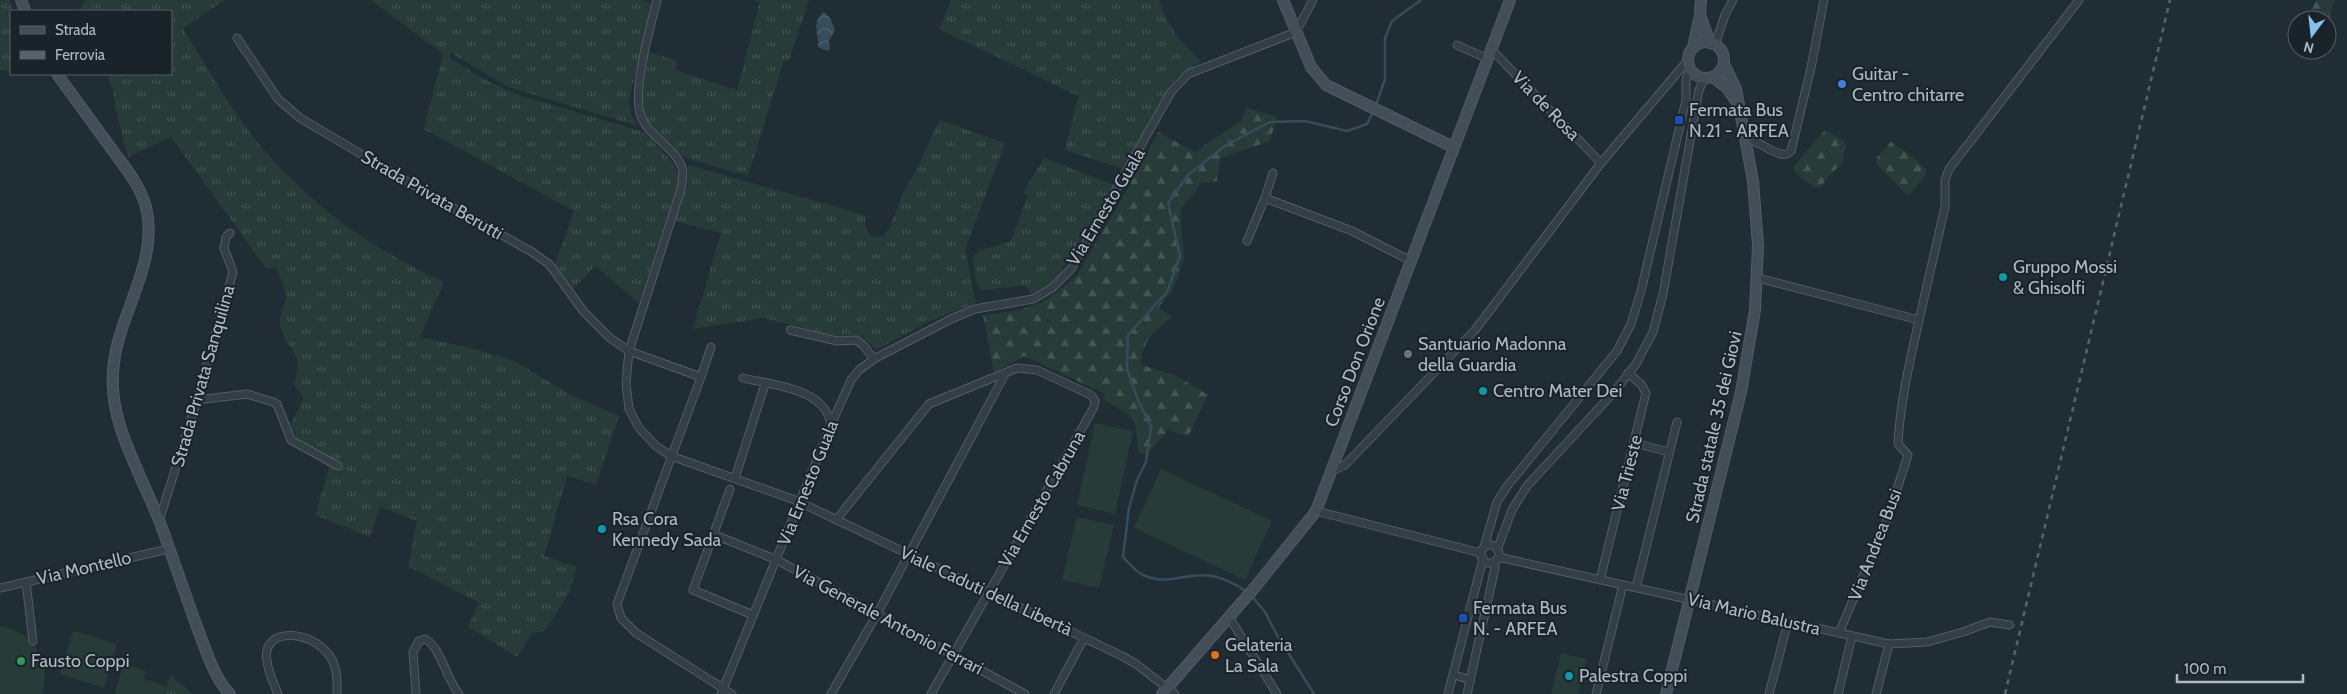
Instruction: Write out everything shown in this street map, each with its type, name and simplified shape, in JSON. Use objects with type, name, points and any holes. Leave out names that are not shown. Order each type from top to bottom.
[{"type":"street","name":"Viale Caduti della Libertà","points":[[657,0],[639,84],[640,113],[650,131],[673,154],[683,168],[681,190],[629,351],[626,383],[629,409],[639,428],[656,446],[671,456],[800,502],[988,594],[1084,638],[1136,664],[1168,692]]},
{"type":"street","points":[[1283,0],[1310,67],[1326,85],[1453,147]]},
{"type":"street","points":[[1296,32],[1313,0]]},
{"type":"street","name":"Corso Don Orione","points":[[1168,692],[1316,511],[1510,0]]},
{"type":"street","points":[[1448,694],[1482,553],[1497,502],[1508,484],[1616,351],[1631,324],[1641,291],[1683,109],[1686,80],[1700,14],[1701,0]]},
{"type":"street","points":[[1713,44],[1724,14],[1733,0]]},
{"type":"street","points":[[1746,138],[1757,141],[1779,155],[1787,154],[1791,151],[1811,68],[1824,0]]},
{"type":"street","points":[[1758,278],[1919,320],[1945,207],[1944,180],[1949,170],[2080,0]]},
{"type":"street","points":[[1467,694],[1496,568],[1496,556],[1512,510],[1527,486],[1614,392],[1636,364],[1654,332],[1663,294],[1699,90],[1709,77],[1722,69],[1724,64],[1723,53],[1713,44],[1700,14]]},
{"type":"street","name":"Via Ernesto Guala","points":[[722,692],[831,425],[851,380],[858,370],[874,359],[951,319],[975,309],[1033,299],[1052,288],[1071,269],[1171,92],[1188,74],[1296,32]]},
{"type":"street","name":"Strada Privata Berutti","points":[[237,38],[278,99],[300,118],[538,256],[549,264],[584,312],[610,338],[629,351],[700,377]]},
{"type":"street","points":[[1693,48],[1703,42],[1713,44]]},
{"type":"street","points":[[1457,45],[1489,54]]},
{"type":"street","name":"Via de Rosa","points":[[1489,54],[1601,163]]},
{"type":"street","points":[[1689,64],[1696,75],[1709,77]]},
{"type":"street","points":[[1332,471],[1345,465],[1471,334],[1601,163],[1669,84],[1689,64]]},
{"type":"street","name":"Strada statale 35 dei Giovi","points":[[1666,694],[1747,366],[1758,278],[1757,216],[1746,138],[1734,83],[1724,64]]},
{"type":"street","points":[[58,75],[128,173],[143,198],[147,212],[149,226],[141,273],[118,341],[113,384],[121,430],[159,521],[211,663],[230,694]]},
{"type":"street","name":"Strada statale 35 dei Giovi","points":[[1709,77],[1727,88],[1738,104]]},
{"type":"street","points":[[1669,84],[1680,78],[1686,80]]},
{"type":"street","points":[[1247,241],[1273,173]]},
{"type":"street","points":[[1265,198],[1352,231],[1411,261]]},
{"type":"street","name":"Strada Privata Sanquilina","points":[[159,521],[198,400],[233,272],[224,248],[230,233]]},
{"type":"street","name":"Via Andrea Busi","points":[[1839,634],[1888,517],[1908,455],[1898,444],[1899,419],[1904,385],[1919,320]]},
{"type":"street","points":[[790,330],[837,341],[856,340],[864,345],[874,359]]},
{"type":"street","points":[[711,347],[617,604],[621,618],[636,633],[722,692],[732,694]]},
{"type":"street","name":"Via Ernesto Cabruna","points":[[930,694],[1094,407],[1095,401],[1091,395],[1037,370],[1017,368],[1005,374]]},
{"type":"street","name":"Via Trieste","points":[[1600,580],[1646,393],[1641,384],[1628,373]]},
{"type":"street","points":[[836,520],[929,404],[1005,374]]},
{"type":"street","points":[[831,694],[877,614],[1005,374]]},
{"type":"street","points":[[743,378],[802,392],[812,398],[830,415],[831,425]]},
{"type":"street","points":[[735,478],[765,384]]},
{"type":"street","points":[[198,400],[247,394],[273,402],[277,404],[293,443],[338,466]]},
{"type":"street","points":[[1636,588],[1676,422]]},
{"type":"street","points":[[1634,443],[1669,452]]},
{"type":"street","points":[[730,489],[715,535],[693,590],[753,615]]},
{"type":"street","points":[[1316,511],[1482,553],[1488,563],[1496,556]]},
{"type":"street","name":"Via Generale Antonio Ferrari","points":[[715,535],[777,560],[1025,694]]},
{"type":"street","points":[[1482,553],[1491,545],[1496,556]]},
{"type":"street","name":"Via Montello","points":[[0,588],[168,549]]},
{"type":"street","name":"Via Mario Balustra","points":[[1496,556],[1889,644],[1927,642],[1990,622],[2010,625]]},
{"type":"street","points":[[26,582],[34,642]]},
{"type":"street","points":[[1596,694],[1623,585]]},
{"type":"street","points":[[1470,607],[1486,610]]},
{"type":"street","points":[[1229,618],[1278,694]]},
{"type":"street","points":[[1769,694],[1788,622]]},
{"type":"street","points":[[278,694],[266,660],[267,651],[277,640],[291,634],[302,635],[315,641],[327,652],[336,670],[337,694]]},
{"type":"street","points":[[1838,694],[1852,636]]},
{"type":"street","points":[[1054,694],[1084,638]]},
{"type":"street","points":[[416,694],[413,652],[419,641],[425,639],[434,646],[446,673],[459,694]]},
{"type":"street","points":[[1876,694],[1889,644]]},
{"type":"street","points":[[1454,675],[1471,680]]},
{"type":"green space","points":[[0,0],[10,0],[14,10],[10,10],[10,72],[0,70]]},
{"type":"green space","points":[[86,0],[224,0],[183,29],[244,125],[295,183],[317,203],[364,238],[444,282],[420,337],[471,348],[514,361],[575,397],[619,416],[596,485],[567,476],[544,556],[577,567],[570,591],[547,628],[543,631],[532,633],[518,657],[468,627],[479,603],[408,566],[417,521],[380,507],[370,537],[315,515],[332,458],[298,440],[290,426],[304,397],[294,383],[298,364],[296,357],[286,341],[280,325],[280,317],[286,294],[276,268],[266,268],[171,137],[128,157],[116,111],[113,90],[107,75],[172,75],[172,10],[76,10],[81,8]]},
{"type":"green space","points":[[371,0],[640,0],[651,3],[629,101],[632,117],[638,126],[508,87],[451,53],[449,58],[482,78],[515,94],[644,132],[673,163],[678,174],[678,183],[639,303],[595,266],[573,289],[555,264],[574,211],[424,129],[443,54]]},
{"type":"green space","points":[[753,0],[809,0],[789,60],[784,61],[748,176],[683,157],[652,130],[641,111],[642,81],[649,52],[677,61],[675,70],[737,90],[760,2]]},
{"type":"green space","points":[[951,0],[1159,0],[1166,18],[1176,34],[1201,61],[1177,77],[1168,88],[1123,169],[1065,150],[1078,96],[939,29]]},
{"type":"green space","points":[[2316,0],[2334,0],[2331,10],[2312,10]]},
{"type":"green space","points":[[1247,108],[1277,117],[1270,141],[1220,158],[1217,181],[1202,183],[1180,210],[1184,259],[1174,288],[1158,308],[1172,316],[1150,337],[1142,356],[1141,365],[1175,375],[1208,395],[1188,437],[1168,430],[1147,455],[1138,452],[1137,430],[1132,418],[1103,399],[1105,394],[1024,356],[994,373],[983,315],[1020,310],[1042,302],[1077,275],[1135,176],[1158,132],[1195,152],[1242,120]]},
{"type":"green space","points":[[939,120],[1005,143],[965,250],[976,303],[930,321],[876,350],[859,336],[831,335],[764,318],[693,329],[721,233],[675,221],[687,186],[688,165],[865,215],[866,230],[872,237],[883,236],[889,229],[903,193],[917,169]]},
{"type":"green space","points":[[1825,130],[1843,140],[1847,147],[1843,153],[1843,163],[1829,175],[1822,186],[1815,188],[1795,172],[1794,166]]},
{"type":"green space","points":[[1891,142],[1913,157],[1926,169],[1926,175],[1911,193],[1908,194],[1903,191],[1876,163],[1878,156]]},
{"type":"green space","points":[[1044,158],[1114,185],[1060,273],[1047,285],[1030,294],[1027,287],[1024,286],[980,290],[975,277],[973,257],[979,251],[1011,241],[1028,195],[1023,193]]},
{"type":"green space","points":[[1095,423],[1133,431],[1115,514],[1077,505]]},
{"type":"green space","points":[[1161,469],[1272,521],[1245,580],[1134,528]]},
{"type":"green space","points":[[1077,517],[1114,525],[1099,588],[1062,580]]},
{"type":"green space","name":"Fausto Coppi","points":[[0,626],[12,629],[22,635],[38,650],[44,671],[42,694],[0,694]]},
{"type":"green space","points":[[73,631],[117,644],[104,688],[60,674]]},
{"type":"green space","name":"Palestra Coppi","points":[[1561,653],[1587,659],[1578,694],[1551,694]]},
{"type":"green space","points":[[123,664],[146,671],[144,679],[166,686],[164,694],[115,694]]},
{"type":"green space","points":[[170,675],[193,694],[165,694]]},
{"type":"water","points":[[824,12],[830,18],[835,30],[829,41],[830,49],[827,51],[818,47],[816,29],[817,20]]},
{"type":"waterway","points":[[1376,105],[1385,79],[1385,38],[1392,21],[1421,0]]},
{"type":"waterway","points":[[1247,592],[1230,582],[1212,576],[1195,575],[1161,580],[1152,578],[1138,572],[1123,557],[1129,508],[1137,480],[1146,462],[1151,427],[1138,400],[1127,369],[1128,335],[1167,292],[1180,256],[1168,203],[1188,175],[1226,145],[1270,122],[1305,121],[1347,131],[1367,124],[1374,110]]},
{"type":"waterway","points":[[1251,595],[1265,612],[1314,694]]},
{"type":"railway","points":[[2005,694],[2170,0]]},
{"type":"place","name":"Guitar - Centro chitarre","points":[[1842,84]]},
{"type":"place","name":"Fermata Bus N.21 - ARFEA","points":[[1679,120]]},
{"type":"place","name":"Gruppo Mossi & Ghisolfi","points":[[2003,277]]},
{"type":"place","name":"Santuario Madonna della Guardia","points":[[1408,354]]},
{"type":"place","name":"Centro Mater Dei","points":[[1483,391]]},
{"type":"place","name":"Rsa Cora Kennedy Sada","points":[[602,529]]},
{"type":"place","name":"Fermata Bus N. - ARFEA","points":[[1463,618]]},
{"type":"place","name":"Gelateria La Sala","points":[[1215,655]]},
{"type":"place","name":"Fausto Coppi","points":[[21,661]]},
{"type":"place","name":"Palestra Coppi","points":[[1569,676]]}]
